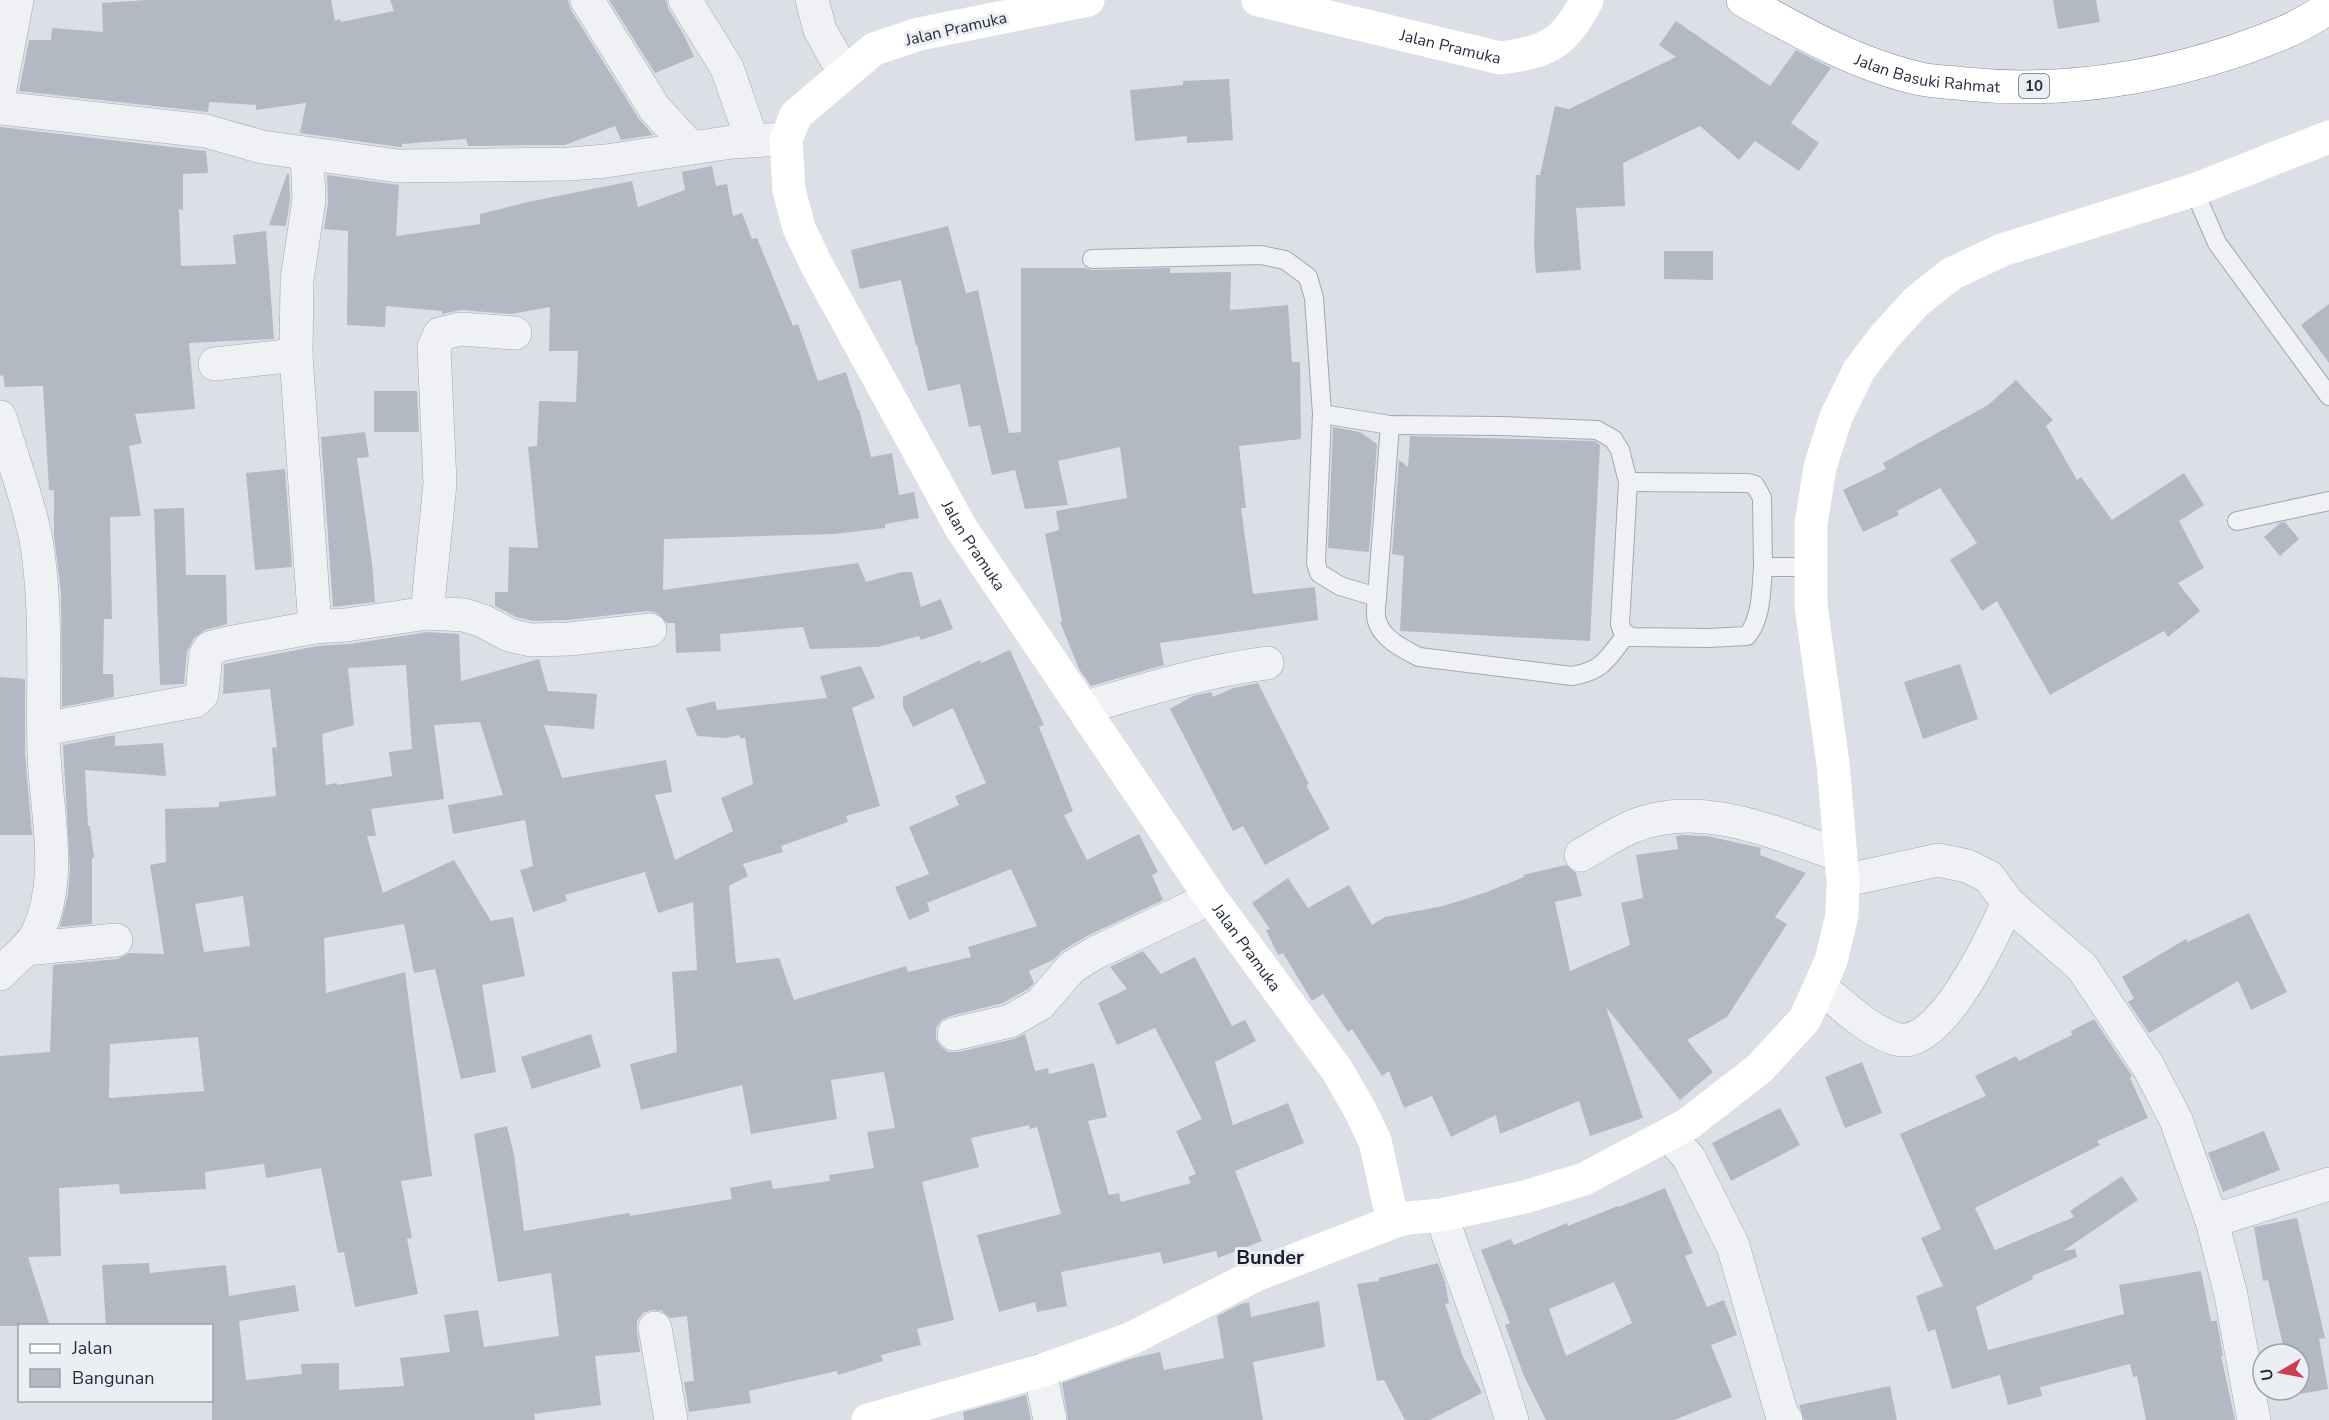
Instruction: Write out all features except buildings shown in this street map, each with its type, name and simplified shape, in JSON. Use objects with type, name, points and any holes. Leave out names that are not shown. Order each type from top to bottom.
[{"type":"main road","name":"Jalan Pramuka","points":[[1088,0],[919,34],[874,49],[796,115],[786,139],[789,190],[799,228],[816,264],[961,528],[1211,898],[1336,1070],[1360,1110],[1374,1141],[1393,1222]]},
{"type":"main road","name":"Jalan Pramuka","points":[[1258,0],[1500,58],[1531,54],[1551,45],[1567,33],[1576,22],[1587,0]]},
{"type":"main road","name":"Jalan Basuki Rahmat","points":[[1743,0],[1810,38],[1859,60],[1921,79],[2005,88],[2081,84],[2154,72],[2226,54],[2286,31],[2329,9]]},
{"type":"main road","points":[[868,1420],[1040,1371],[1130,1339],[1256,1275],[1393,1222],[1441,1215],[1525,1197],[1584,1179],[1688,1124],[1760,1068],[1805,1019],[1831,961],[1842,915],[1833,764],[1811,606],[1811,524],[1820,467],[1836,417],[1859,370],[1885,336],[1916,302],[1951,274],[2002,250],[2194,190],[2329,137]]},
{"type":"street","points":[[0,89],[17,0]]},
{"type":"street","points":[[587,0],[655,109],[691,148]]},
{"type":"street","points":[[686,0],[727,68],[752,140]]},
{"type":"street","points":[[812,0],[820,30],[844,73]]},
{"type":"street","points":[[0,108],[206,131],[262,147],[398,166],[570,164],[752,140],[786,139]]},
{"type":"street","points":[[307,154],[309,200],[297,280],[296,355],[315,627]]},
{"type":"street","points":[[427,612],[440,483],[434,347],[440,334],[460,329],[515,333]]},
{"type":"street","points":[[215,364],[296,355]]},
{"type":"street","points":[[0,417],[31,514],[36,541],[42,610],[44,753],[51,845],[51,885],[37,935],[0,974]]},
{"type":"street","points":[[44,729],[195,701],[202,694],[206,654],[210,648],[315,627],[346,625],[427,612],[464,615],[483,621],[509,635],[531,640],[569,639],[650,630]]},
{"type":"street","points":[[1083,708],[1167,682],[1230,668],[1268,663]]},
{"type":"street","points":[[1581,855],[1629,828],[1659,819],[1707,816],[1759,828],[1841,868],[1938,860],[1967,866],[1989,877],[2008,903],[2082,967],[2148,1066],[2176,1120],[2212,1221],[2231,1295],[2254,1420]]},
{"type":"street","points":[[954,1034],[1014,1018],[1040,1004],[1072,967],[1095,953],[1211,898]]},
{"type":"street","points":[[1820,987],[1883,1034],[1902,1040],[1922,1034],[1951,1008],[1985,952],[2008,903]]},
{"type":"street","points":[[26,949],[116,940]]},
{"type":"street","points":[[1669,1135],[1689,1158],[1733,1246],[1782,1415],[1786,1420]]},
{"type":"street","points":[[2212,1221],[2329,1184]]},
{"type":"street","points":[[1441,1215],[1512,1420]]},
{"type":"street","points":[[655,1328],[671,1420]]},
{"type":"street","points":[[1040,1371],[1050,1420]]},
{"type":"lane","points":[[2194,190],[2217,243],[2329,396]]},
{"type":"lane","points":[[1092,259],[1261,255],[1285,260],[1308,277],[1314,298],[1322,414],[1316,563],[1319,573],[1340,586],[1377,597]]},
{"type":"lane","points":[[1322,414],[1390,425],[1597,430],[1613,439],[1620,450],[1628,482],[1620,624],[1626,635]]},
{"type":"lane","points":[[1390,425],[1376,618],[1386,637],[1399,647],[1419,657],[1572,676],[1589,673],[1598,668],[1626,635]]},
{"type":"lane","points":[[1626,635],[1661,638],[1747,636],[1754,628],[1759,609],[1763,567],[1762,498],[1755,485],[1748,483],[1628,482]]},
{"type":"lane","points":[[2237,522],[2329,501]]},
{"type":"lane","points":[[1763,567],[1810,567]]},
{"type":"district","name":"Bunder","points":[[1270,1257]]}]
